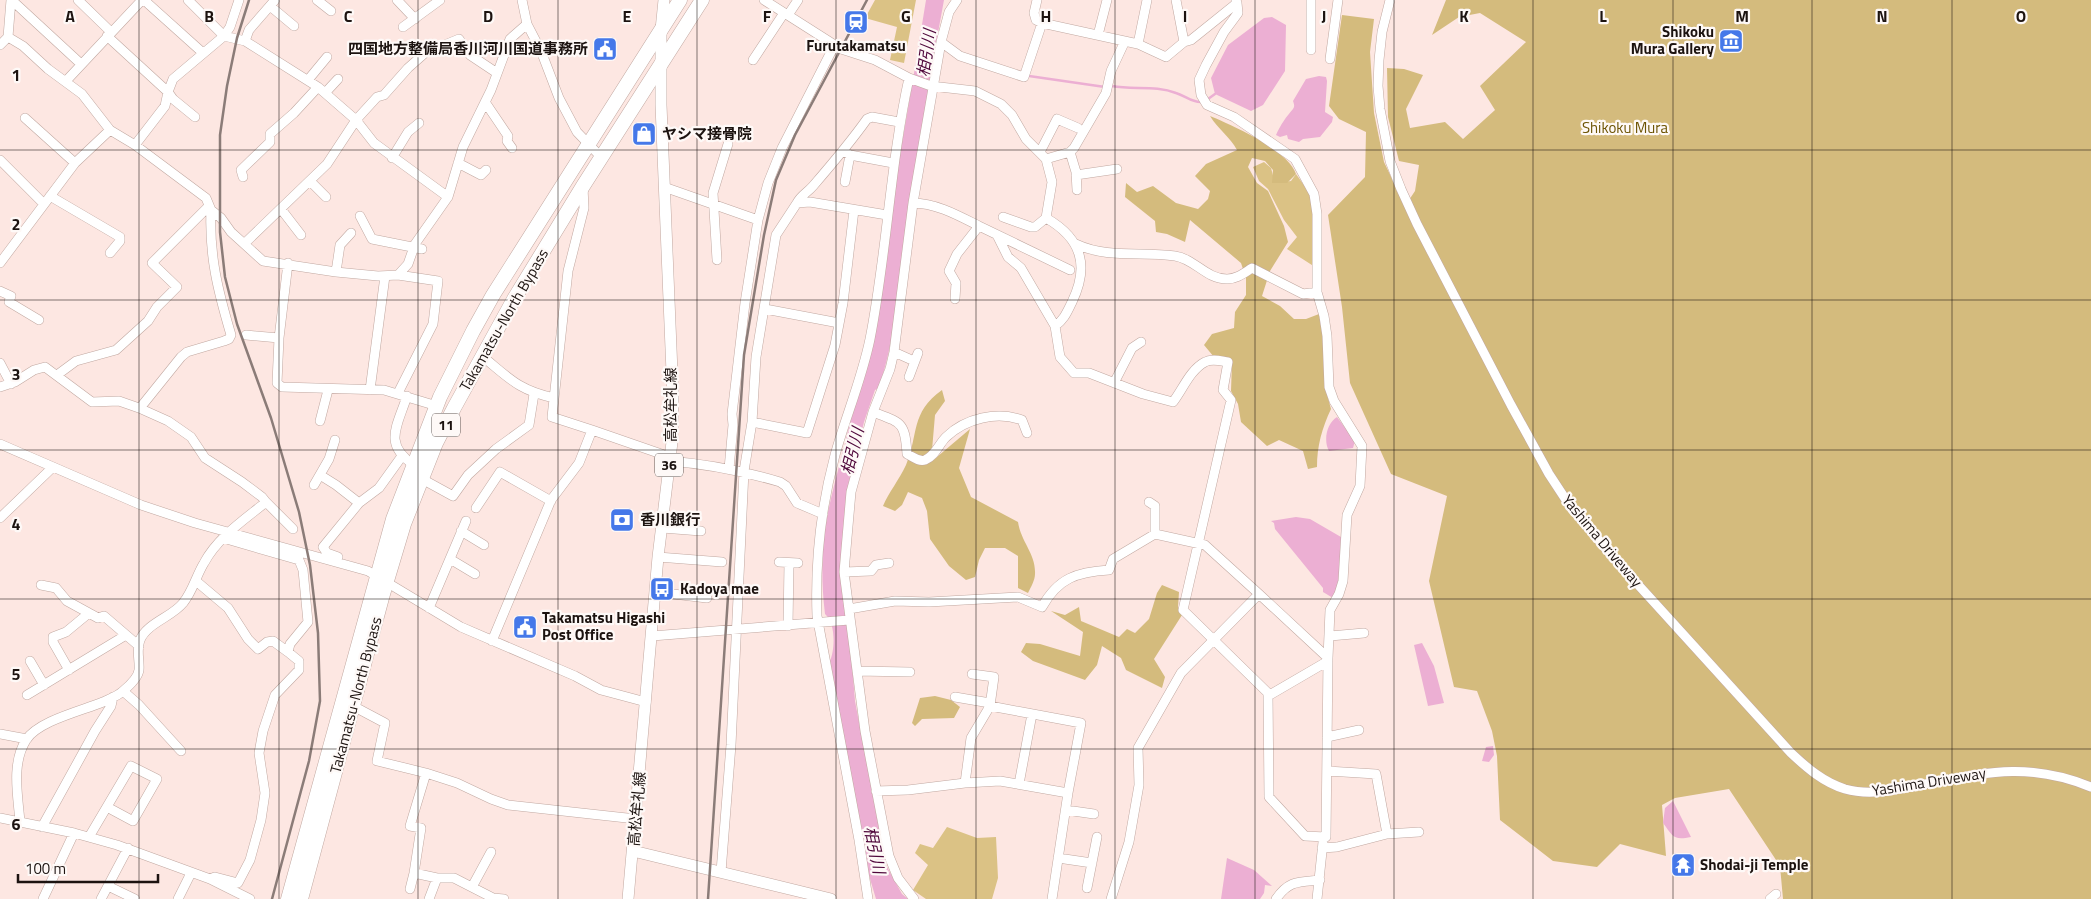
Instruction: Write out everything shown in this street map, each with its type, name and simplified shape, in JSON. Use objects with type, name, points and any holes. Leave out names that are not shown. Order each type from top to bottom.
[{"type":"highway","name":"Takamatsu-North Bypass","points":[[288,899],[393,519],[436,406],[453,368],[493,295],[680,0]]},
{"type":"highway","name":"Takamatsu-North Bypass","points":[[301,899],[353,706],[377,577],[404,524],[441,434],[514,299],[601,157],[702,0]]},
{"type":"main road","name":"高松牟礼線","points":[[628,899],[658,557],[670,459],[673,396],[661,105],[661,30],[664,0]]},
{"type":"main road","points":[[633,851],[831,899]]},
{"type":"street","points":[[78,0],[173,99],[195,117]]},
{"type":"street","points":[[66,81],[80,64],[143,0],[203,53]]},
{"type":"street","points":[[188,0],[224,36],[246,42],[322,90],[356,120],[374,143],[392,158],[448,196]]},
{"type":"street","points":[[135,145],[165,106],[173,80],[224,36],[230,27],[239,0]]},
{"type":"street","points":[[317,0],[331,11]]},
{"type":"street","points":[[397,0],[415,18]]},
{"type":"street","points":[[403,27],[440,0]]},
{"type":"street","points":[[522,0],[527,24],[541,51],[559,98],[577,132],[601,157]]},
{"type":"street","points":[[764,0],[834,46],[875,60],[911,79],[933,86],[975,91],[995,100],[1012,115],[1026,139],[1043,156],[1052,182],[1046,218],[1035,226],[1032,227],[1003,217]]},
{"type":"street","points":[[753,60],[798,0]]},
{"type":"street","points":[[914,899],[898,878],[889,856],[865,731],[848,620],[849,609],[844,572],[851,492],[873,412],[890,369],[894,352],[913,203],[941,42],[949,12],[949,0]]},
{"type":"street","points":[[949,12],[957,0]]},
{"type":"street","points":[[1037,0],[1034,13],[1036,20],[1042,23],[1138,44],[1166,57],[1184,42],[1191,40],[1236,2],[1238,12],[1220,38],[1199,80],[1201,95],[1207,104],[1234,117],[1295,159],[1314,194],[1317,214],[1317,292],[1324,316],[1327,336],[1329,386],[1334,402],[1362,446],[1363,454],[1360,486],[1347,515],[1343,581],[1339,594],[1330,610],[1326,837],[1324,837],[1322,848],[1317,899]]},
{"type":"street","points":[[1098,35],[1107,0]]},
{"type":"street","points":[[1138,44],[1147,0]]},
{"type":"street","points":[[1176,0],[1184,42]]},
{"type":"street","points":[[1311,0],[1311,50]]},
{"type":"street","points":[[1330,60],[1338,0]]},
{"type":"street","name":"Yashima Driveway","points":[[1390,0],[1382,32],[1378,60],[1378,86],[1384,134],[1390,161],[1401,190],[1462,313],[1549,474],[1570,506],[1618,563],[1791,753],[1829,783],[1860,792],[1881,792],[1986,773],[2037,771],[2067,778],[2091,787]]},
{"type":"street","points":[[15,1],[80,64]]},
{"type":"street","points":[[0,45],[8,38],[15,1]]},
{"type":"street","points":[[246,42],[249,30],[272,3],[294,26]]},
{"type":"street","points":[[941,42],[960,56],[1024,78],[1042,23]]},
{"type":"street","points":[[398,275],[408,264],[448,196],[466,140],[485,102],[510,39],[527,24]]},
{"type":"street","points":[[8,38],[23,46],[88,100],[110,130],[135,145],[206,198],[210,208],[212,259],[218,292],[231,335],[229,339],[224,341],[187,352],[140,408]]},
{"type":"street","points":[[245,243],[327,164],[356,120],[377,97],[384,95],[408,68],[425,53],[459,39],[470,55],[497,73]]},
{"type":"street","points":[[1043,156],[1070,152],[1085,132],[1106,92],[1111,71],[1125,41]]},
{"type":"street","points":[[729,469],[733,425],[732,414],[744,303],[758,220],[768,183],[782,148],[834,46]]},
{"type":"street","points":[[308,80],[327,56]]},
{"type":"street","points":[[239,172],[270,142],[270,134],[322,90],[338,79]]},
{"type":"street","points":[[868,899],[859,840],[842,759],[816,578],[822,514],[835,456],[869,344],[876,306],[899,122],[911,79]]},
{"type":"street","points":[[485,102],[506,131],[507,141],[512,148]]},
{"type":"street","points":[[845,182],[847,153],[867,119],[872,117],[899,122]]},
{"type":"street","points":[[25,118],[75,163]]},
{"type":"street","points":[[1043,156],[1057,119],[1078,128]]},
{"type":"street","points":[[392,158],[408,132],[419,123]]},
{"type":"street","points":[[0,264],[75,163],[110,130]]},
{"type":"street","points":[[717,260],[713,192],[728,144]]},
{"type":"street","points":[[1070,152],[1078,190]]},
{"type":"street","points":[[722,872],[731,745],[744,471],[752,422],[756,357],[776,235],[800,196],[811,188],[835,158],[847,153],[893,163]]},
{"type":"street","points":[[0,160],[44,204]]},
{"type":"street","points":[[458,163],[481,175],[486,170]]},
{"type":"street","points":[[1076,175],[1117,169]]},
{"type":"street","points":[[310,181],[326,197]]},
{"type":"street","points":[[583,186],[584,208],[568,271],[552,417],[670,459],[744,471],[780,482],[786,486],[797,503],[822,514]]},
{"type":"street","points":[[664,187],[758,220]]},
{"type":"street","points":[[50,196],[120,237],[120,241],[110,253]]},
{"type":"street","points":[[797,203],[810,202],[886,215]]},
{"type":"street","points":[[913,203],[924,203],[945,210],[1070,270]]},
{"type":"street","points":[[210,208],[263,260],[336,272],[385,276],[398,275],[438,281],[433,324],[403,394],[394,437],[396,447],[402,456],[414,465]]},
{"type":"street","points":[[57,375],[76,361],[116,350],[148,321],[157,307],[177,287],[152,263],[210,208]]},
{"type":"street","points":[[281,209],[301,235]]},
{"type":"street","points":[[752,422],[807,433],[835,345],[844,303],[854,210]]},
{"type":"street","points":[[360,216],[372,239],[418,248]]},
{"type":"street","points":[[1046,218],[1061,227],[1076,244],[1088,250],[1107,254],[1177,256],[1189,261],[1211,276],[1228,279],[1238,277],[1252,268],[1303,294],[1317,292]]},
{"type":"street","points":[[955,299],[956,283],[949,271],[957,254],[979,226]]},
{"type":"street","points":[[336,272],[340,245],[351,233]]},
{"type":"street","points":[[998,237],[1008,257],[1021,268],[1055,326],[1060,357],[1074,373],[1089,373],[1173,402],[1184,383],[1206,361],[1228,362],[1223,390],[1231,400],[1183,610],[1268,693],[1269,797],[1305,836],[1324,837]]},
{"type":"street","points":[[1055,326],[1063,320],[1080,283],[1081,265],[1076,244]]},
{"type":"street","points":[[288,263],[278,338],[277,383],[282,387],[370,390],[403,394],[436,406]]},
{"type":"street","points":[[370,390],[385,276]]},
{"type":"street","points":[[0,291],[11,296],[9,302],[39,320]]},
{"type":"street","points":[[765,309],[839,323]]},
{"type":"street","points":[[246,336],[278,338]]},
{"type":"street","points":[[1114,383],[1132,348],[1141,342]]},
{"type":"street","points":[[894,352],[916,357],[909,377]]},
{"type":"street","points":[[482,356],[511,381],[534,394],[554,398]]},
{"type":"street","points":[[0,363],[11,384]]},
{"type":"street","points":[[0,386],[11,384],[39,367],[45,367],[92,402],[119,401],[168,421],[191,437],[205,458],[242,482],[266,502],[293,529]]},
{"type":"street","points":[[320,421],[328,390]]},
{"type":"street","points":[[422,479],[453,496],[468,474],[496,449],[529,425],[534,394]]},
{"type":"street","points":[[873,412],[891,418],[902,425],[906,432],[907,454],[919,461],[931,456],[945,438],[956,428],[979,418],[1009,416],[1022,420],[1026,433]]},
{"type":"street","points":[[492,641],[551,502],[579,463],[592,430]]},
{"type":"street","points":[[314,486],[329,459],[336,440]]},
{"type":"street","points":[[0,444],[141,505],[299,560],[302,564],[308,622],[290,644],[288,652]]},
{"type":"street","points":[[402,456],[380,488],[359,503],[323,547],[327,553],[365,566],[377,577],[462,627],[575,676],[601,690],[646,702]]},
{"type":"street","points":[[0,518],[53,467]]},
{"type":"street","points":[[476,508],[500,472],[551,502]]},
{"type":"street","points":[[320,475],[359,503]]},
{"type":"street","points":[[20,822],[17,786],[18,768],[20,751],[27,739],[44,725],[113,697],[123,691],[139,671],[140,640],[149,630],[183,604],[204,563],[226,535],[266,502]]},
{"type":"street","points":[[1149,502],[1156,506],[1155,534]]},
{"type":"street","points":[[429,608],[466,520]]},
{"type":"street","points":[[662,528],[701,531]]},
{"type":"street","points":[[461,532],[484,545]]},
{"type":"street","points":[[849,609],[895,601],[930,602],[1018,597],[1042,607],[1053,588],[1069,578],[1089,571],[1109,570],[1113,559],[1155,534],[1205,545],[1328,660]]},
{"type":"street","points":[[226,535],[377,577]]},
{"type":"street","points":[[658,557],[722,562]]},
{"type":"street","points":[[450,559],[475,574]]},
{"type":"street","points":[[788,626],[789,563]]},
{"type":"street","points":[[844,572],[870,571],[876,565],[889,563]]},
{"type":"street","points":[[196,581],[228,608],[248,639],[258,649],[267,642],[273,641],[299,661],[300,665],[296,676],[275,695],[263,731],[259,753],[265,793],[261,820],[250,860],[238,882],[214,877],[210,879]]},
{"type":"street","points":[[41,585],[56,588],[67,601],[98,618],[104,616],[139,646]]},
{"type":"street","points":[[656,592],[707,598]]},
{"type":"street","points":[[1111,899],[1129,842],[1139,785],[1138,748],[1181,673],[1259,594]]},
{"type":"street","points":[[70,670],[53,642],[53,637],[66,632],[90,613]]},
{"type":"street","points":[[652,636],[848,620]]},
{"type":"street","points":[[1330,636],[1364,633]]},
{"type":"street","points":[[27,695],[126,635]]},
{"type":"street","points":[[1268,696],[1328,660]]},
{"type":"street","points":[[30,661],[44,685]]},
{"type":"street","points":[[857,671],[910,672]]},
{"type":"street","points":[[965,783],[971,738],[990,704],[994,677],[972,674]]},
{"type":"street","points":[[123,691],[139,705],[181,751]]},
{"type":"street","points":[[42,826],[110,706],[113,697]]},
{"type":"street","points":[[955,698],[1081,723],[1052,899]]},
{"type":"street","points":[[353,706],[385,723],[377,761],[457,783],[491,800],[508,805],[636,819]]},
{"type":"street","points":[[1019,784],[1032,714]]},
{"type":"street","points":[[1327,737],[1359,730]]},
{"type":"street","points":[[0,734],[27,739]]},
{"type":"street","points":[[90,837],[108,806],[132,766],[157,780],[133,821],[108,806]]},
{"type":"street","points":[[1327,771],[1376,774],[1387,834]]},
{"type":"street","points":[[410,889],[421,828],[410,826],[426,773]]},
{"type":"street","points":[[876,791],[908,790],[1000,781],[1068,793]]},
{"type":"street","points":[[1066,810],[1094,814]]},
{"type":"street","points":[[0,818],[74,833],[128,848],[210,879],[250,899]]},
{"type":"street","points":[[1322,848],[1337,847],[1387,834],[1419,832]]},
{"type":"street","points":[[43,899],[74,833]]},
{"type":"street","points":[[1087,888],[1097,837]]},
{"type":"street","points":[[101,899],[128,848]]},
{"type":"street","points":[[475,892],[491,852]]},
{"type":"street","points":[[1058,858],[1092,863]]},
{"type":"street","points":[[178,899],[191,872]]},
{"type":"street","points":[[414,873],[437,878],[454,878],[475,892],[493,898],[504,899]]},
{"type":"street","points":[[429,899],[437,878]]},
{"type":"street","points":[[1276,899],[1284,888],[1290,884],[1320,880]]},
{"type":"street","points":[[108,886],[135,899]]},
{"type":"shaded area","points":[[875,0],[916,0],[904,63],[890,60],[897,27],[865,18]]},
{"type":"shaded area","points":[[1264,162],[1271,168],[1275,183],[1291,181],[1296,174],[1311,195],[1315,214],[1315,267],[1287,249],[1297,237],[1284,220],[1268,189],[1259,181],[1253,167]]},
{"type":"shaded area","points":[[947,827],[977,838],[996,837],[998,878],[992,899],[926,899],[913,890],[928,865],[915,853],[920,844],[933,848]]},
{"type":"green space","name":"Shikoku Mura","points":[[1446,0],[2091,0],[2091,899],[1783,899],[1780,866],[1729,789],[1675,798],[1662,805],[1666,856],[1620,844],[1597,867],[1553,861],[1500,820],[1497,756],[1492,731],[1477,691],[1454,687],[1429,581],[1447,496],[1391,474],[1350,383],[1342,307],[1328,215],[1365,177],[1366,132],[1339,119],[1329,106],[1342,15],[1374,19],[1370,52],[1374,113],[1384,162],[1405,206],[1415,191],[1419,165],[1399,161],[1388,117],[1387,68],[1404,69],[1423,75],[1406,109],[1410,128],[1445,122],[1463,139],[1495,110],[1480,86],[1526,42],[1480,13],[1459,17],[1432,35]]},
{"type":"green space","points":[[1210,116],[1246,132],[1272,148],[1283,156],[1296,174],[1287,183],[1272,183],[1273,170],[1265,161],[1252,158],[1248,167],[1257,183],[1268,191],[1284,226],[1288,242],[1270,271],[1262,296],[1280,306],[1294,319],[1306,319],[1319,314],[1324,344],[1325,387],[1331,409],[1321,437],[1317,467],[1308,469],[1303,451],[1279,440],[1267,446],[1241,422],[1238,404],[1231,391],[1232,362],[1214,357],[1204,345],[1212,334],[1234,328],[1235,312],[1246,295],[1246,278],[1241,263],[1190,220],[1185,242],[1167,234],[1156,232],[1155,221],[1125,197],[1126,183],[1137,192],[1153,186],[1176,203],[1198,209],[1208,199],[1210,191],[1195,176],[1206,164],[1237,150]]},
{"type":"green space","points":[[942,390],[945,401],[935,415],[931,462],[970,429],[959,468],[971,497],[1018,522],[1035,567],[1033,584],[1028,593],[1018,588],[1018,556],[1005,548],[985,548],[979,560],[975,577],[966,580],[949,566],[930,539],[927,511],[922,498],[908,492],[902,505],[895,511],[883,506],[906,465],[920,416],[925,407]]},
{"type":"green space","points":[[1162,585],[1179,592],[1178,607],[1182,615],[1154,659],[1165,677],[1162,688],[1126,670],[1121,658],[1102,646],[1097,665],[1085,680],[1033,661],[1021,652],[1026,643],[1040,644],[1080,656],[1083,632],[1051,611],[1065,615],[1079,607],[1081,621],[1119,637],[1127,629],[1135,633],[1149,619],[1157,593]]},
{"type":"green space","points":[[935,696],[951,700],[960,707],[954,718],[922,719],[915,726],[912,723],[920,698]]},
{"type":"water","name":"相引川","points":[[926,0],[944,0],[925,111],[894,327],[879,388],[875,390],[864,422],[847,494],[843,551],[855,701],[886,865],[902,894],[908,899],[876,899],[868,872],[830,661],[834,637],[829,618],[825,614],[822,576],[823,550],[828,512],[852,413],[874,299]]},
{"type":"water","points":[[1272,17],[1286,25],[1285,71],[1263,105],[1251,111],[1215,94],[1211,78],[1228,45],[1264,18]]},
{"type":"water","points":[[1319,76],[1326,77],[1325,112],[1333,117],[1332,122],[1320,137],[1303,139],[1299,142],[1288,139],[1287,135],[1280,137],[1276,135],[1294,108],[1293,101],[1306,79]]},
{"type":"water","points":[[1337,417],[1355,441],[1353,448],[1329,451],[1326,442],[1328,427]]},
{"type":"water","points":[[1296,517],[1310,519],[1341,537],[1340,585],[1333,598],[1323,592],[1323,588],[1275,529],[1274,523],[1271,521]]},
{"type":"water","points":[[1422,643],[1434,666],[1444,703],[1428,706],[1414,645]]},
{"type":"water","points":[[1493,746],[1494,755],[1489,762],[1482,761],[1486,747]]},
{"type":"water","points":[[1673,801],[1691,837],[1677,838],[1663,823],[1665,808]]},
{"type":"water","points":[[1227,858],[1254,870],[1272,886],[1265,885],[1264,893],[1260,899],[1221,899]]},
{"type":"waterway","points":[[1029,76],[1105,87]]},
{"type":"waterway","points":[[1112,86],[1161,89],[1202,102]]},
{"type":"waterway","points":[[1208,99],[1215,94]]},
{"type":"railway","points":[[249,0],[237,38],[227,86],[220,135],[220,232],[225,277],[237,324],[271,418],[299,512],[310,565],[318,633],[320,701],[309,761],[272,899]]},
{"type":"railway","points":[[708,899],[744,355],[764,235],[776,180],[795,135],[867,0]]},
{"type":"place","name":"Furutakamatsu","points":[[856,22]]},
{"type":"place","name":"Shikoku Mura Gallery","points":[[1731,41]]},
{"type":"place","name":"四国地方整備局香川河川国道事務所","points":[[605,49]]},
{"type":"place","name":"ヤシマ接骨院","points":[[644,134]]},
{"type":"place","name":"香川銀行","points":[[622,520]]},
{"type":"place","name":"Kadoya mae","points":[[662,589]]},
{"type":"place","name":"Takamatsu Higashi Post Office","points":[[525,627]]},
{"type":"place","name":"Shodai-ji Temple","points":[[1683,865]]}]
